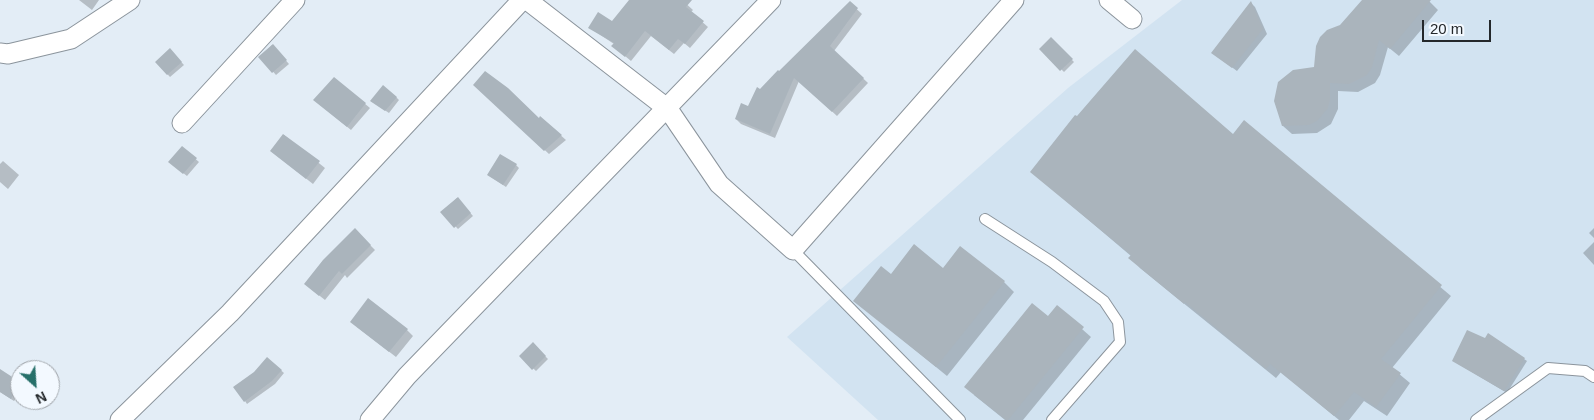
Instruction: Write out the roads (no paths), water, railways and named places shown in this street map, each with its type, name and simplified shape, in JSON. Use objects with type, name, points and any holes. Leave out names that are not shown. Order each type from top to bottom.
[{"type":"street","points":[[0,53],[8,54],[71,39],[130,0]]},
{"type":"street","points":[[182,123],[295,0]]},
{"type":"street","points":[[120,420],[230,313],[522,0]]},
{"type":"street","points":[[527,0],[668,109],[718,184],[793,250],[1014,0]]},
{"type":"street","points":[[370,420],[414,369],[668,109],[771,0]]},
{"type":"street","points":[[1109,0],[1132,19]]},
{"type":"lane","points":[[985,219],[1052,262],[1104,301],[1118,322],[1120,342],[1052,420]]},
{"type":"lane","points":[[793,250],[960,420]]},
{"type":"lane","points":[[1476,420],[1548,368],[1585,371],[1594,377]]}]
